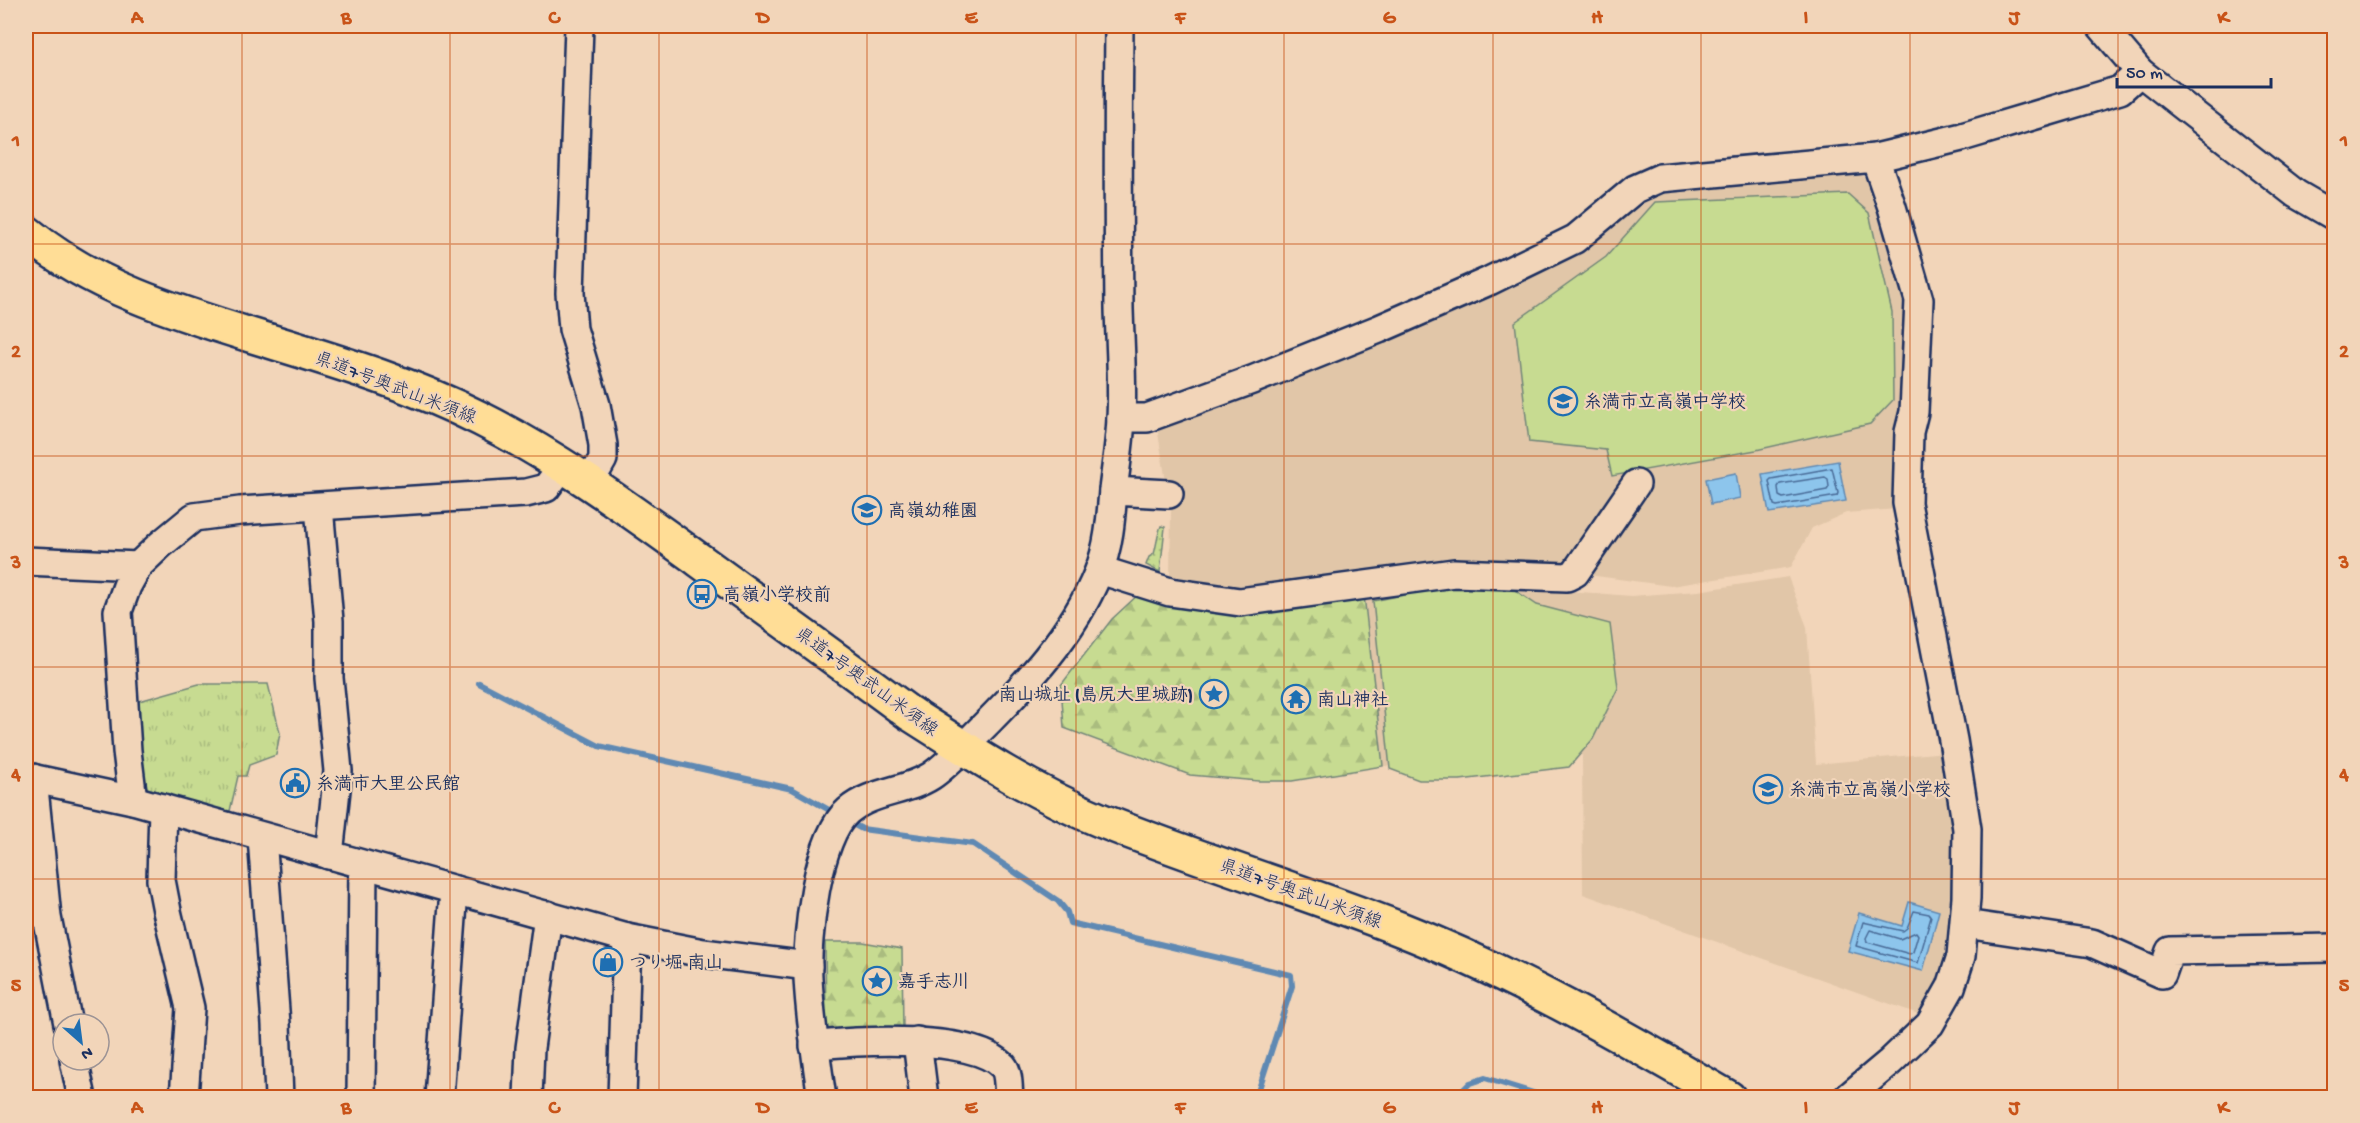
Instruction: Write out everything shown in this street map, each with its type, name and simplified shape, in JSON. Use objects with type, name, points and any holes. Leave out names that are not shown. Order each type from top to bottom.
[{"type":"main road","name":"県道7号奥武山米須線","points":[[26,232],[39,243],[86,272],[130,294],[179,313],[316,355],[424,394],[481,419],[577,474],[909,713],[962,748],[1022,782],[1098,819],[1399,928],[1454,951],[1567,1005],[1729,1098]]},
{"type":"street","points":[[133,800],[123,698],[118,611],[127,586],[138,566],[195,517],[240,511],[526,494],[577,474],[603,459],[596,405],[573,329],[570,293],[579,26]]},
{"type":"street","points":[[822,1098],[814,1046],[808,966],[813,906],[820,863],[829,838],[846,812],[865,800],[912,786],[942,768],[1008,702],[1055,648],[1087,599],[1100,570],[1110,527],[1121,418],[1119,26]]},
{"type":"street","points":[[2101,26],[2140,72],[2296,194],[2334,216]]},
{"type":"street","points":[[1121,418],[1147,418],[1252,380],[1478,286],[1575,239],[1635,189],[1660,178],[1875,158],[1962,137],[2120,90],[2140,72]]},
{"type":"street","points":[[1847,1098],[1930,1024],[1951,987],[1961,956],[1965,924],[1966,829],[1953,740],[1907,503],[1909,432],[1914,400],[1919,300],[1875,158]]},
{"type":"street","points":[[1100,570],[1170,592],[1240,602],[1454,573],[1567,577],[1575,573],[1636,484]]},
{"type":"street","points":[[1113,491],[1169,494]]},
{"type":"street","points":[[319,507],[329,621],[329,678],[338,771],[329,855]]},
{"type":"street","points":[[26,561],[138,566]]},
{"type":"street","points":[[66,1012],[47,916],[29,777],[163,808],[627,938],[703,953],[808,966]]},
{"type":"street","points":[[163,808],[161,880],[166,911],[190,1008],[184,1098]]},
{"type":"street","points":[[262,837],[276,1024],[279,1098]]},
{"type":"street","points":[[361,1098],[363,865]]},
{"type":"street","points":[[439,1098],[454,890]]},
{"type":"street","points":[[528,1098],[530,1048],[549,915]]},
{"type":"street","points":[[1965,924],[2092,943],[2162,974],[2170,951],[2334,948]]},
{"type":"street","points":[[622,1098],[627,938]]},
{"type":"street","points":[[814,1046],[833,1043],[917,1041],[965,1049],[1002,1065],[1006,1070],[1009,1098]]},
{"type":"street","points":[[917,1041],[924,1098]]},
{"type":"street","points":[[76,1072],[81,1098]]},
{"type":"shaded area","name":"糸満市立高嶺中学校","points":[[1831,171],[1862,176],[1871,181],[1911,306],[1897,509],[1846,513],[1812,528],[1791,567],[1671,586],[1566,572],[1333,581],[1203,591],[1170,579],[1171,512],[1157,427],[1626,210],[1661,189]]},
{"type":"shaded area","name":"糸満市立高嶺小学校","points":[[1788,577],[1807,627],[1816,764],[1946,752],[1959,852],[1947,976],[1924,1016],[1583,894],[1582,755],[1484,763],[1383,766],[1364,595],[1453,582],[1631,596],[1698,591]]},
{"type":"green space","points":[[1848,194],[1869,213],[1892,312],[1893,400],[1870,424],[1756,450],[1612,476],[1606,450],[1529,442],[1515,322],[1606,257],[1655,202]]},
{"type":"green space","points":[[1161,526],[1165,527],[1160,572],[1146,565],[1149,557],[1154,554]]},
{"type":"green space","points":[[1452,585],[1513,589],[1537,605],[1610,624],[1618,688],[1593,739],[1569,767],[1460,780],[1419,780],[1390,769],[1373,601]]},
{"type":"green space","points":[[1141,592],[1184,608],[1269,606],[1364,595],[1383,766],[1292,781],[1259,781],[1190,775],[1064,728],[1061,685],[1112,619]]},
{"type":"green space","points":[[199,684],[268,684],[280,733],[276,755],[249,765],[246,776],[238,776],[230,811],[209,812],[139,792],[132,703]]},
{"type":"green space","points":[[825,942],[863,942],[902,949],[903,1030],[828,1033],[826,1028]]},
{"type":"water","points":[[1838,461],[1846,501],[1769,513],[1762,474]]},
{"type":"water","points":[[1736,473],[1740,498],[1711,504],[1706,479]]},
{"type":"water","points":[[1909,902],[1939,911],[1923,971],[1848,951],[1859,913],[1902,926]]},
{"type":"waterway","points":[[479,683],[599,746],[792,789],[838,815]]},
{"type":"waterway","points":[[849,822],[862,829],[973,844],[1058,901],[1067,912],[1070,923],[1291,975],[1292,986],[1256,1098]]},
{"type":"waterway","points":[[1455,1098],[1470,1083],[1485,1078],[1549,1098]]},
{"type":"place","name":"糸満市立高嶺中学校","points":[[1563,401]]},
{"type":"place","name":"高嶺幼稚園","points":[[867,510]]},
{"type":"place","name":"高嶺小学校前","points":[[702,594]]},
{"type":"place","name":"南山城址 (島尻大里城跡)","points":[[1214,694]]},
{"type":"place","name":"南山神社","points":[[1296,699]]},
{"type":"place","name":"糸満市大里公民館","points":[[295,783]]},
{"type":"place","name":"糸満市立高嶺小学校","points":[[1768,789]]},
{"type":"place","name":"つり堀 南山","points":[[608,962]]},
{"type":"place","name":"嘉手志川","points":[[877,981]]}]
